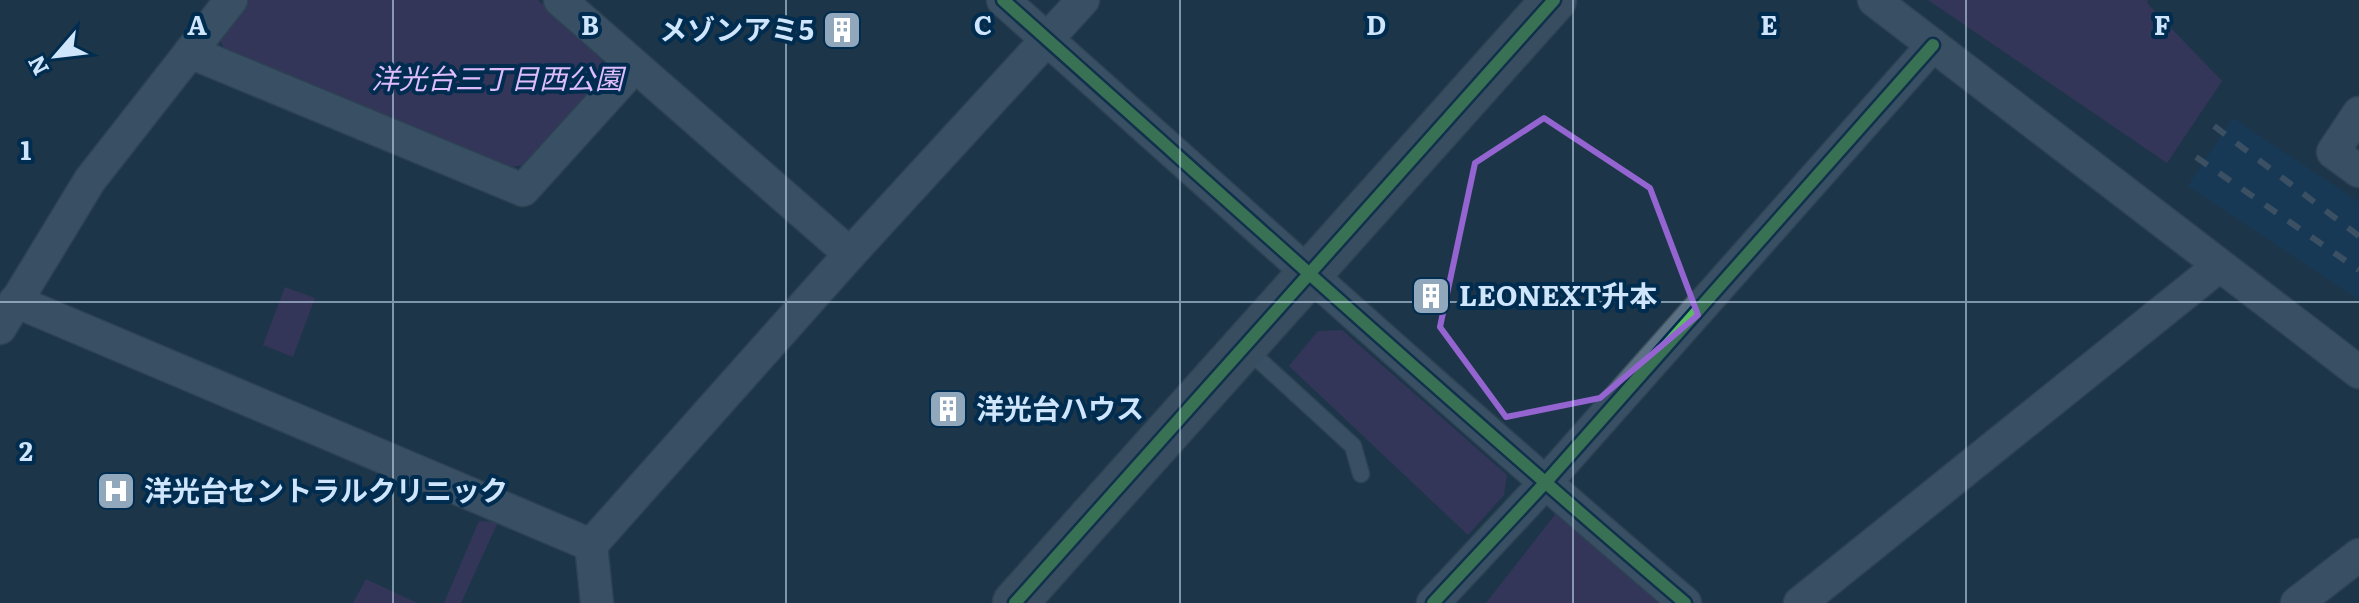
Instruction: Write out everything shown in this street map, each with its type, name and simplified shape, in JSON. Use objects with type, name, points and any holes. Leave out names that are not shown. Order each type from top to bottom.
[{"type":"street","points":[[231,0],[90,180],[7,314],[591,545]]},
{"type":"street","points":[[560,0],[850,254]]},
{"type":"street","points":[[1003,0],[1545,483],[1685,603]]},
{"type":"street","points":[[597,603],[591,545],[850,254],[1083,0]]},
{"type":"street","points":[[1015,603],[1554,0]]},
{"type":"street","points":[[1874,0],[2359,372]]},
{"type":"street","points":[[1433,603],[1545,483],[1933,45]]},
{"type":"street","points":[[190,52],[523,190],[635,66]]},
{"type":"street","points":[[2359,113],[2333,152],[2359,171]]},
{"type":"street","points":[[1800,603],[2219,266]]},
{"type":"street","points":[[2297,603],[2359,555]]},
{"type":"lane","points":[[1244,347],[1353,446],[1361,474]]},
{"type":"highlighted area","points":[[1544,118],[1650,188],[1698,315],[1600,398],[1506,417],[1440,327],[1475,163]]},
{"type":"shaded area","points":[[2233,118],[2359,202],[2359,300],[2188,186]]},
{"type":"green space","name":"洋光台三丁目西公園","points":[[245,0],[538,0],[601,56],[603,78],[528,164],[506,168],[225,51],[218,34]]},
{"type":"green space","points":[[1928,0],[2148,0],[2147,3],[2222,81],[2167,163]]},
{"type":"green space","points":[[285,287],[315,298],[293,357],[263,345]]},
{"type":"green space","points":[[1342,330],[1507,475],[1504,495],[1468,535],[1289,366],[1318,331]]},
{"type":"green space","points":[[1557,512],[1658,603],[1486,603]]},
{"type":"green space","points":[[479,521],[498,522],[461,603],[444,603]]},
{"type":"green space","points":[[366,579],[417,603],[353,603]]},
{"type":"railway","points":[[2214,126],[2359,236]]},
{"type":"railway","points":[[2196,157],[2359,270]]},
{"type":"cycle path","points":[[1003,0],[1428,379],[1685,603]]},
{"type":"cycle path","points":[[1015,603],[1554,0]]},
{"type":"cycle path","points":[[1433,603],[1545,483],[1933,45]]},
{"type":"place","name":"メゾンアミ5","points":[[842,30]]},
{"type":"place","name":"LEONEXT升本","points":[[1431,296]]},
{"type":"place","name":"洋光台ハウス","points":[[948,409]]},
{"type":"place","name":"洋光台セントラルクリニック","points":[[116,491]]}]
